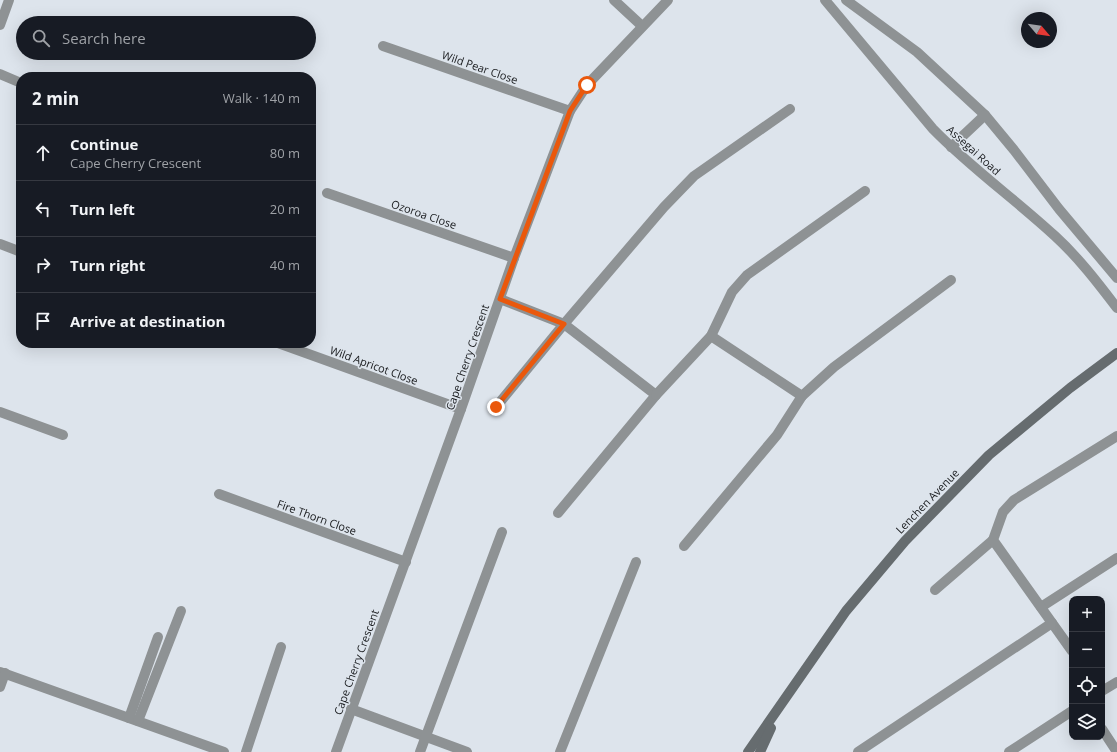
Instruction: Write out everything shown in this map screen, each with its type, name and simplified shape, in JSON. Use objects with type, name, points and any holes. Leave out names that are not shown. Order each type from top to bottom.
[{"type":"main road","name":"Lenchen Avenue","points":[[748,752],[846,611],[936,507],[989,455],[1070,388],[1117,353]]},
{"type":"main road","name":"Lenchen Avenue","points":[[760,752],[786,697]]},
{"type":"street","points":[[0,25],[9,0]]},
{"type":"street","points":[[614,0],[642,26]]},
{"type":"street","name":"Cape Cherry Crescent","points":[[336,752],[406,562],[514,258],[570,111],[587,85],[668,0]]},
{"type":"street","name":"Assegai Road","points":[[825,0],[890,79],[951,147],[1056,237],[1098,284],[1117,308]]},
{"type":"street","points":[[846,0],[917,52],[985,115],[1059,209],[1117,278]]},
{"type":"street","name":"Wild Pear Close","points":[[383,46],[570,111]]},
{"type":"street","points":[[0,74],[16,80]]},
{"type":"street","points":[[496,407],[564,324],[664,207],[694,176],[790,109]]},
{"type":"street","points":[[951,147],[985,115]]},
{"type":"street","points":[[558,513],[656,395],[711,336],[725,304],[738,283],[865,191]]},
{"type":"street","name":"Ozoroa Close","points":[[327,194],[514,258]]},
{"type":"street","points":[[0,244],[16,250]]},
{"type":"street","points":[[684,546],[777,435],[802,396],[834,367],[951,280]]},
{"type":"street","points":[[500,299],[564,324],[656,395]]},
{"type":"street","points":[[711,336],[802,396]]},
{"type":"street","name":"Wild Apricot Close","points":[[289,348],[461,409]]},
{"type":"street","points":[[0,412],[64,435]]},
{"type":"street","points":[[935,590],[993,540],[1003,512],[1014,500],[1117,436]]},
{"type":"street","name":"Fire Thorn Close","points":[[219,494],[406,562]]},
{"type":"street","points":[[420,752],[502,532]]},
{"type":"street","points":[[993,540],[1069,647]]},
{"type":"street","points":[[1041,607],[1117,558]]},
{"type":"street","points":[[560,752],[636,562]]},
{"type":"street","points":[[133,720],[181,611]]},
{"type":"street","points":[[858,752],[1052,624]]},
{"type":"street","points":[[133,720],[158,637]]},
{"type":"street","points":[[246,752],[281,647]]},
{"type":"street","points":[[0,687],[2,673],[224,752]]},
{"type":"street","points":[[1105,689],[1117,682]]},
{"type":"street","points":[[351,709],[468,752]]},
{"type":"street","points":[[1009,752],[1069,713]]},
{"type":"street","points":[[1105,734],[1116,752]]},
{"type":"route","points":[[496,407],[564,324],[500,299],[570,111],[587,85]]}]
